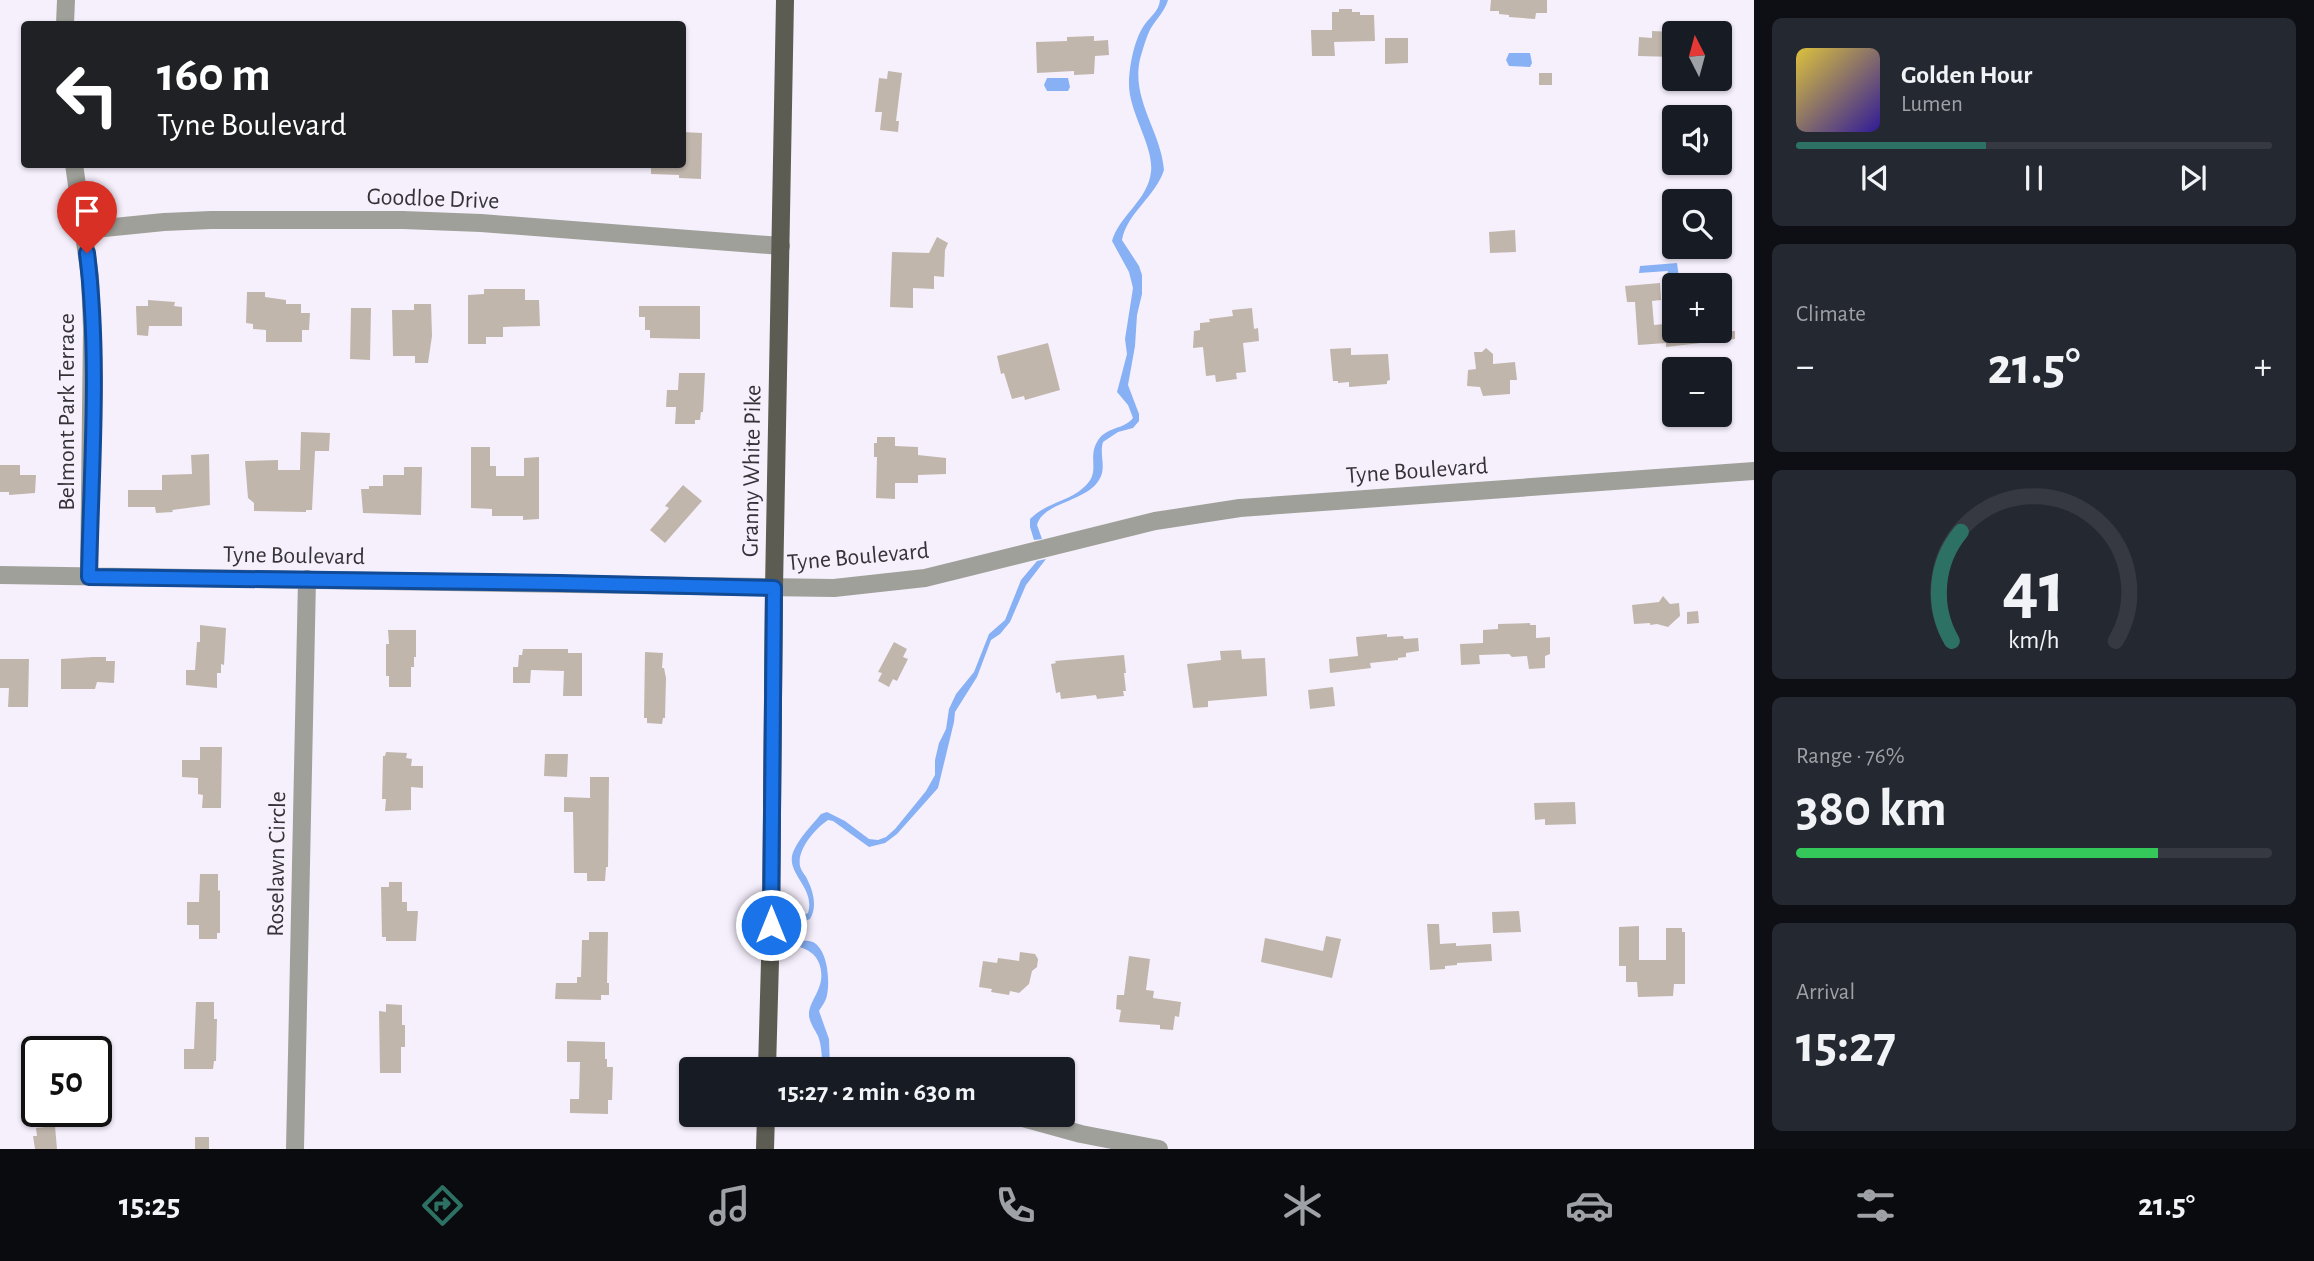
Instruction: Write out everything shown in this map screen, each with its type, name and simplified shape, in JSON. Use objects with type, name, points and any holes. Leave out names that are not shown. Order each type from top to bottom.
[{"type":"main road","name":"Granny White Pike","points":[[767,1057],[785,0]]},
{"type":"main road","points":[[765,1149],[766,1127]]},
{"type":"street","points":[[65,21],[66,0]]},
{"type":"street","name":"Belmont Park Terrace","points":[[75,168],[90,277],[93,373],[89,577]]},
{"type":"street","name":"Goodloe Drive","points":[[84,230],[211,220],[403,220],[481,223],[781,246]]},
{"type":"street","name":"Tyne Boulevard","points":[[0,575],[834,588],[909,581],[1145,523],[1240,508],[1754,471]]},
{"type":"street","name":"Roselawn Circle","points":[[295,1149],[307,579]]},
{"type":"street","points":[[1056,1127],[1159,1149]]},
{"type":"water","points":[[1160,0],[1168,0],[1148,35],[1138,74],[1143,102],[1158,142],[1164,170],[1155,188],[1130,221],[1122,240],[1142,275],[1142,294],[1128,385],[1139,421],[1133,428],[1118,432],[1103,442],[1099,480],[1085,493],[1047,511],[1037,525],[1042,539],[1034,540],[1030,519],[1083,488],[1092,477],[1093,454],[1097,442],[1105,433],[1125,425],[1133,418],[1128,405],[1117,392],[1127,354],[1125,339],[1133,288],[1129,272],[1112,241],[1145,191],[1151,172],[1149,151],[1130,95],[1129,77],[1137,39],[1158,8]]},
{"type":"water","points":[[1509,53],[1530,53],[1530,67],[1509,66],[1506,60]]},
{"type":"water","points":[[1047,78],[1068,78],[1068,91],[1047,91],[1044,85]]},
{"type":"water","points":[[1677,263],[1678,273],[1639,273],[1640,266]]},
{"type":"water","points":[[1046,559],[1026,585],[1010,622],[991,640],[977,677],[955,712],[938,788],[897,834],[885,843],[869,847],[828,820],[804,846],[800,866],[812,890],[813,910],[810,919],[797,924],[793,935],[796,940],[811,941],[818,946],[827,966],[827,995],[819,1011],[829,1039],[830,1057],[822,1057],[819,1040],[809,1016],[811,1004],[820,986],[819,963],[815,956],[794,945],[788,937],[791,924],[808,913],[809,903],[808,895],[793,866],[794,850],[821,814],[827,812],[845,821],[869,839],[886,837],[895,829],[926,791],[935,775],[939,743],[956,694],[974,672],[989,634],[1005,620],[1021,580],[1037,561]]},
{"type":"building","points":[[1491,0],[1547,0],[1547,13],[1536,13],[1535,19],[1509,17],[1499,14],[1499,11],[1490,11]]},
{"type":"building","points":[[1339,9],[1352,9],[1352,12],[1360,12],[1360,15],[1374,15],[1375,41],[1334,42],[1335,56],[1312,56],[1311,30],[1332,30],[1332,12],[1339,12]]},
{"type":"building","points":[[1652,31],[1662,31],[1662,57],[1638,56],[1639,37],[1652,38]]},
{"type":"building","points":[[1094,36],[1094,41],[1108,40],[1109,55],[1095,56],[1094,74],[1074,75],[1074,71],[1037,73],[1036,42],[1067,41],[1067,37]]},
{"type":"building","points":[[1385,38],[1408,38],[1408,63],[1385,64]]},
{"type":"building","points":[[888,71],[902,73],[896,121],[899,121],[898,132],[880,130],[882,112],[875,112],[879,78],[887,79]]},
{"type":"building","points":[[1539,73],[1552,73],[1552,85],[1539,85]]},
{"type":"building","points":[[686,132],[702,133],[701,179],[651,174],[651,168],[686,168]]},
{"type":"building","points":[[1515,230],[1516,252],[1490,253],[1489,232]]},
{"type":"building","points":[[937,237],[948,243],[945,250],[944,277],[934,276],[934,289],[913,288],[913,308],[890,307],[892,252],[929,253]]},
{"type":"building","points":[[1660,283],[1661,300],[1652,301],[1654,325],[1662,324],[1662,343],[1666,343],[1638,345],[1635,302],[1627,302],[1625,286]]},
{"type":"building","points":[[484,289],[525,289],[525,300],[539,300],[540,326],[503,327],[503,337],[486,337],[486,344],[468,344],[468,295],[484,294]]},
{"type":"building","points":[[247,292],[265,292],[265,297],[286,300],[286,304],[301,304],[301,313],[310,313],[309,330],[302,330],[302,342],[266,342],[266,330],[253,329],[253,324],[246,323]]},
{"type":"building","points":[[148,300],[175,302],[174,306],[182,307],[182,326],[149,326],[148,336],[137,335],[136,306],[148,306]]},
{"type":"building","points":[[414,304],[431,304],[432,336],[428,363],[415,363],[415,356],[393,356],[392,310],[414,310]]},
{"type":"building","points":[[639,306],[700,306],[700,339],[650,338],[650,330],[645,330],[645,317],[639,317]]},
{"type":"building","points":[[351,308],[371,308],[370,360],[350,359]]},
{"type":"building","points":[[1252,308],[1254,329],[1258,328],[1259,341],[1243,343],[1246,372],[1236,373],[1237,379],[1216,382],[1215,375],[1206,376],[1203,347],[1193,348],[1194,331],[1200,330],[1200,323],[1210,322],[1209,319],[1233,316],[1232,310]]},
{"type":"building","points":[[1048,343],[1060,390],[1025,400],[1024,396],[1012,399],[1004,373],[1001,374],[997,356]]},
{"type":"building","points":[[1666,343],[1700,343],[1666,347]]},
{"type":"building","points":[[1351,348],[1351,355],[1388,354],[1390,380],[1387,384],[1349,387],[1349,382],[1333,381],[1330,349]]},
{"type":"building","points":[[1486,348],[1493,354],[1493,364],[1515,362],[1517,380],[1510,380],[1510,394],[1483,396],[1480,387],[1467,386],[1468,370],[1476,369],[1474,352],[1482,352]]},
{"type":"building","points":[[679,373],[705,373],[703,412],[700,420],[695,420],[695,424],[675,424],[676,407],[666,407],[667,390],[678,390]]},
{"type":"building","points":[[301,432],[330,433],[329,451],[315,451],[312,510],[254,511],[254,503],[248,498],[245,461],[278,460],[278,470],[300,470]]},
{"type":"building","points":[[877,437],[895,437],[895,446],[918,447],[918,455],[946,458],[946,474],[918,475],[918,483],[895,483],[895,499],[876,498],[877,457],[874,457],[874,443],[877,443]]},
{"type":"building","points":[[471,447],[490,447],[490,466],[496,466],[496,476],[524,476],[524,458],[539,457],[539,519],[492,516],[492,509],[471,508]]},
{"type":"building","points":[[209,454],[210,505],[156,513],[155,507],[128,507],[128,490],[162,490],[162,475],[192,474],[191,455]]},
{"type":"building","points":[[0,465],[20,465],[20,475],[36,475],[35,493],[9,495],[9,492],[0,492]]},
{"type":"building","points":[[404,467],[422,467],[421,515],[363,513],[361,489],[383,486],[383,475],[404,475]]},
{"type":"building","points":[[683,485],[702,501],[665,543],[650,530],[669,508],[665,506]]},
{"type":"building","points":[[1663,596],[1670,604],[1679,603],[1680,616],[1668,627],[1650,623],[1634,624],[1632,605],[1659,602]]},
{"type":"building","points":[[1698,611],[1699,623],[1687,624],[1687,612]]},
{"type":"building","points":[[1498,624],[1536,625],[1536,638],[1550,637],[1550,654],[1545,656],[1545,668],[1529,669],[1527,656],[1512,657],[1509,654],[1479,655],[1480,664],[1461,665],[1460,644],[1483,643],[1483,630],[1498,629]]},
{"type":"building","points":[[200,625],[226,628],[224,665],[221,664],[221,673],[217,673],[217,688],[186,685],[186,670],[195,670]]},
{"type":"building","points":[[388,630],[416,630],[416,657],[414,667],[411,667],[411,687],[389,687],[389,676],[386,676]]},
{"type":"building","points":[[1387,634],[1387,637],[1418,638],[1419,651],[1406,653],[1406,657],[1398,660],[1370,663],[1371,668],[1330,673],[1329,659],[1358,656],[1356,637]]},
{"type":"building","points":[[894,642],[907,649],[903,657],[908,659],[897,681],[893,679],[889,687],[878,681],[882,673],[878,672]]},
{"type":"building","points":[[523,649],[568,649],[568,653],[582,653],[582,696],[563,696],[564,671],[531,670],[530,683],[513,683],[513,667],[518,667],[519,655],[522,655]]},
{"type":"building","points":[[1241,650],[1242,659],[1265,658],[1267,696],[1208,701],[1208,707],[1193,708],[1187,664],[1221,660],[1220,651]]},
{"type":"building","points":[[645,652],[663,653],[662,668],[666,678],[665,718],[662,724],[647,723],[647,718],[644,718]]},
{"type":"building","points":[[1124,655],[1124,696],[1097,699],[1096,695],[1061,699],[1060,692],[1056,693],[1051,664],[1056,663],[1055,661]]},
{"type":"building","points":[[106,657],[106,661],[115,661],[114,683],[97,682],[95,689],[61,689],[61,659]]},
{"type":"building","points":[[0,659],[29,659],[28,707],[8,707],[9,688],[0,688]]},
{"type":"building","points":[[1333,687],[1335,706],[1310,709],[1308,690]]},
{"type":"building","points":[[200,747],[222,747],[221,808],[202,808],[203,795],[198,794],[198,778],[182,777],[182,760],[200,760]]},
{"type":"building","points":[[386,752],[407,753],[406,758],[412,759],[411,766],[423,766],[423,788],[411,787],[411,810],[385,811],[386,799],[382,799],[383,756]]},
{"type":"building","points":[[545,754],[568,754],[567,777],[544,776]]},
{"type":"building","points":[[590,777],[609,777],[608,867],[605,881],[587,881],[587,873],[574,873],[573,812],[564,812],[564,797],[590,798]]},
{"type":"building","points":[[1575,802],[1576,824],[1545,825],[1545,819],[1535,820],[1534,803]]},
{"type":"building","points":[[200,874],[218,874],[220,933],[217,933],[217,939],[199,939],[199,925],[187,925],[187,902],[199,902]]},
{"type":"building","points":[[389,882],[402,882],[402,902],[407,902],[407,911],[418,911],[416,941],[386,941],[386,937],[382,937],[381,887],[389,887]]},
{"type":"building","points":[[1519,911],[1521,932],[1493,933],[1492,912]]},
{"type":"building","points":[[1427,924],[1439,924],[1440,944],[1491,944],[1492,961],[1457,963],[1445,966],[1445,969],[1430,970]]},
{"type":"building","points":[[1639,926],[1639,960],[1666,960],[1666,928],[1682,928],[1682,932],[1685,932],[1685,984],[1674,984],[1673,996],[1638,997],[1637,982],[1626,982],[1626,966],[1619,966],[1619,927]]},
{"type":"building","points":[[589,932],[608,932],[609,995],[601,995],[601,1000],[555,999],[556,983],[577,983],[577,977],[581,977],[582,940],[589,940]]},
{"type":"building","points":[[1326,936],[1341,939],[1332,978],[1261,962],[1265,938],[1323,951]]},
{"type":"building","points":[[1020,952],[1035,954],[1038,959],[1029,984],[1019,993],[1010,991],[1009,995],[979,987],[983,961],[997,963],[998,958],[1019,961]]},
{"type":"building","points":[[1129,956],[1150,959],[1146,990],[1154,991],[1153,998],[1181,1002],[1179,1017],[1175,1016],[1173,1030],[1160,1029],[1160,1025],[1119,1022],[1121,1010],[1116,1009],[1117,995],[1124,995]]},
{"type":"building","points":[[196,1002],[214,1002],[214,1019],[217,1019],[216,1061],[213,1069],[184,1069],[184,1049],[194,1049]]},
{"type":"building","points":[[386,1004],[402,1005],[405,1047],[401,1047],[401,1073],[380,1073],[379,1011],[386,1012]]},
{"type":"building","points":[[567,1041],[605,1042],[607,1067],[613,1067],[612,1100],[608,1100],[608,1114],[570,1113],[570,1099],[579,1099],[580,1062],[567,1062]]},
{"type":"building","points":[[55,1127],[57,1149],[35,1149],[33,1136],[37,1136],[36,1128]]},
{"type":"building","points":[[195,1137],[209,1137],[209,1149],[195,1149]]},
{"type":"route","points":[[87,253],[93,373],[89,577],[774,588],[771,925]]}]
